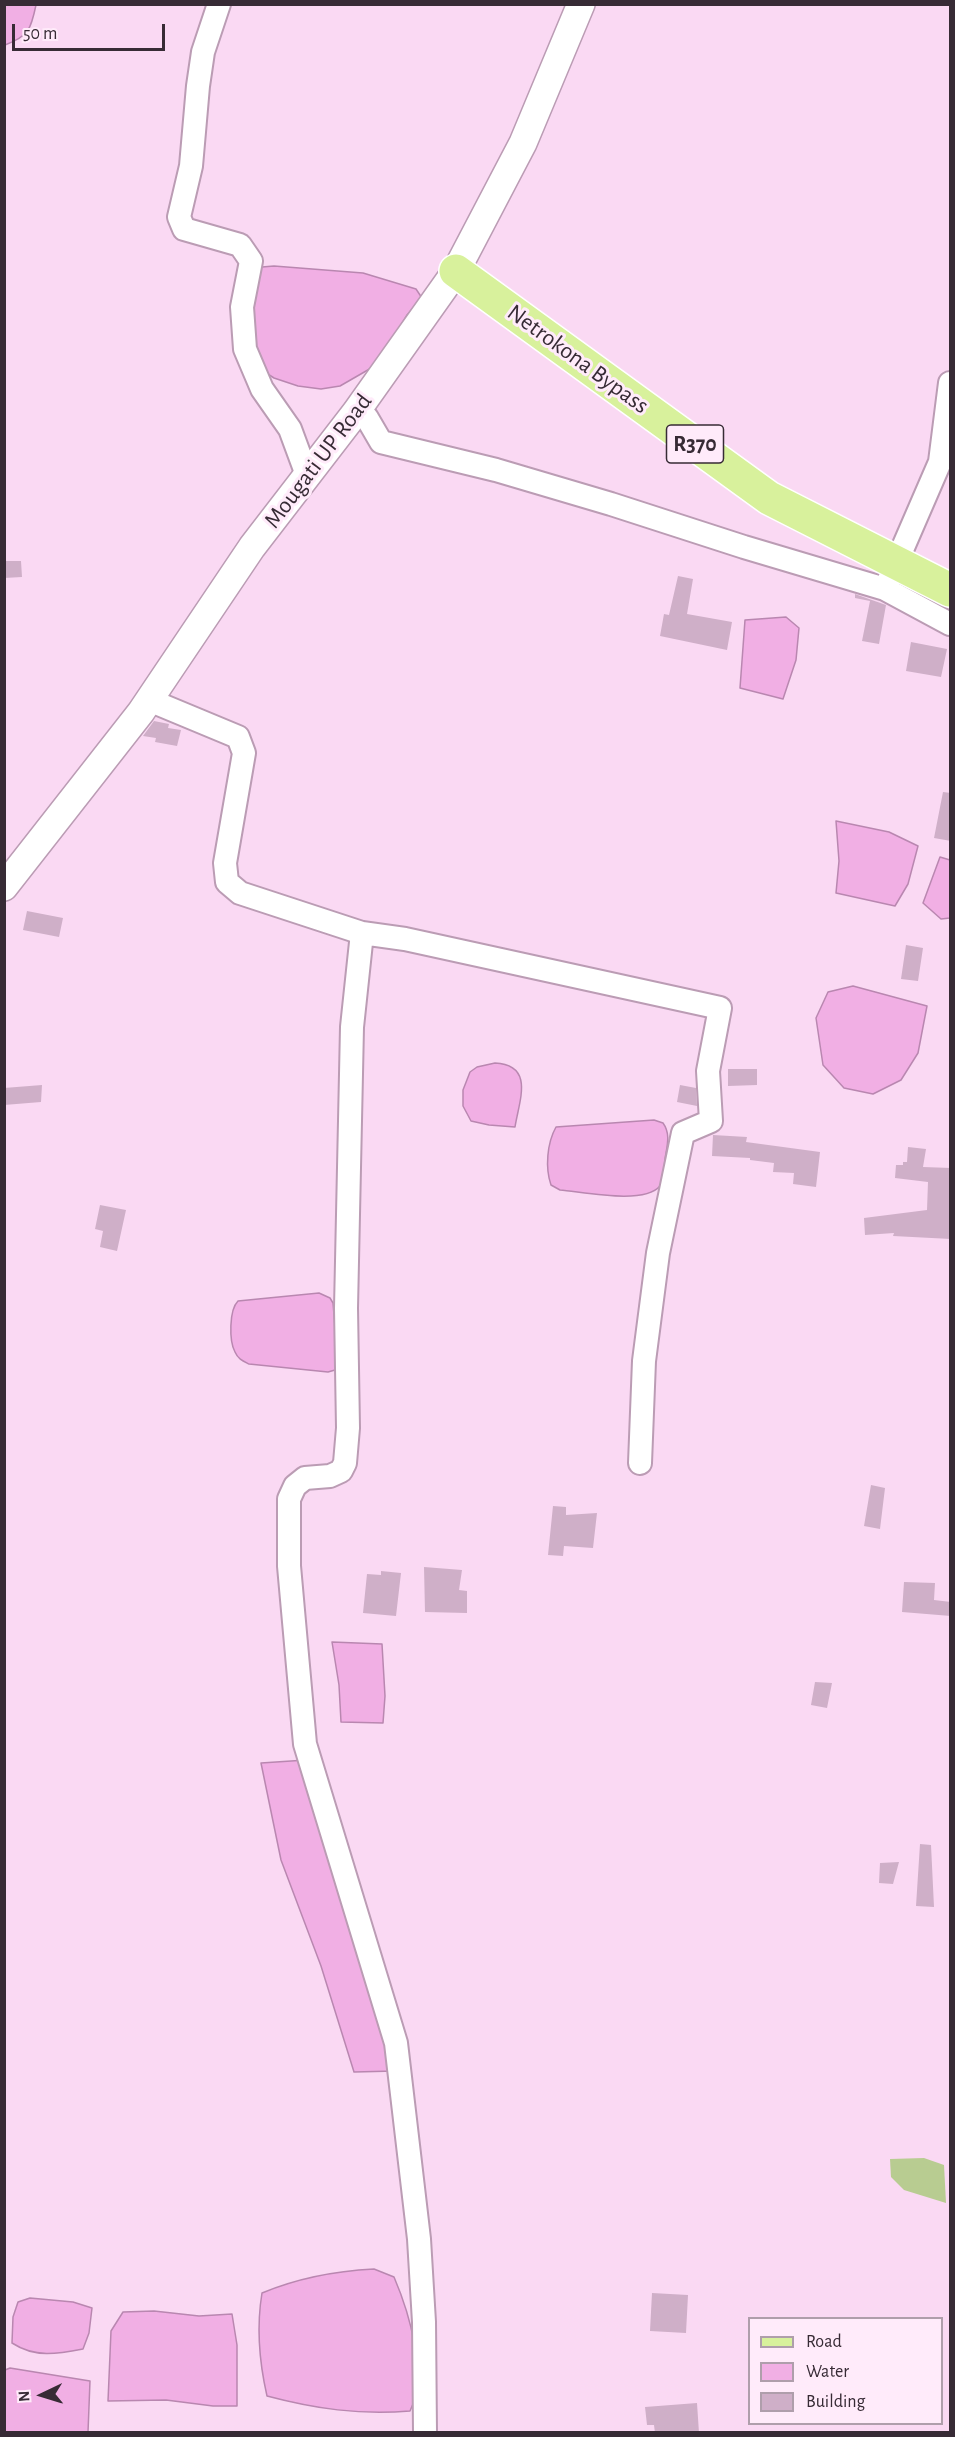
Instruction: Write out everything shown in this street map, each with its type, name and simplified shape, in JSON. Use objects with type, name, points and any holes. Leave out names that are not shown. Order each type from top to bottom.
[{"type":"main road","name":"Netrokona Bypass","points":[[456,271],[769,498],[891,576],[951,590]]},
{"type":"street","points":[[219,4],[203,52],[191,166],[179,217],[184,230],[240,245],[251,261],[243,307],[245,349],[262,389],[290,429],[307,475]]},
{"type":"street","name":"Mougati UP Road","points":[[4,887],[149,700],[252,547],[356,412],[456,271],[523,143],[581,4]]},
{"type":"street","points":[[891,576],[940,462],[951,383]]},
{"type":"street","points":[[356,412],[367,418],[381,442],[508,473],[744,547],[891,576],[951,624]]},
{"type":"street","points":[[149,700],[238,737],[244,753],[225,863],[227,882],[240,893],[362,933],[405,939],[720,1008],[708,1071],[711,1121],[683,1133],[658,1253],[644,1361],[640,1463]]},
{"type":"street","points":[[362,933],[352,1027],[346,1308],[348,1428],[345,1463],[341,1471],[330,1476],[305,1478],[294,1486],[289,1499],[289,1566],[305,1744],[396,2043],[419,2239],[424,2322],[425,2433]]},
{"type":"green space","points":[[924,2158],[944,2165],[946,2203],[904,2190],[891,2177],[890,2159]]},
{"type":"water","points":[[4,5],[36,5],[28,31],[5,45]]},
{"type":"water","points":[[262,267],[363,273],[416,289],[422,298],[407,315],[386,351],[373,367],[340,386],[321,389],[298,386],[274,378],[260,369],[251,349],[255,277]]},
{"type":"water","points":[[786,617],[799,628],[796,660],[783,699],[740,688],[745,620]]},
{"type":"water","points":[[836,821],[889,832],[918,846],[908,884],[895,906],[836,893],[839,861]]},
{"type":"water","points":[[940,857],[950,860],[950,918],[941,919],[923,903]]},
{"type":"water","points":[[853,986],[927,1006],[918,1053],[901,1080],[873,1094],[844,1088],[823,1065],[816,1018],[828,992]]},
{"type":"water","points":[[495,1063],[508,1065],[516,1070],[520,1077],[521,1096],[515,1127],[471,1121],[463,1106],[463,1090],[470,1072],[477,1067]]},
{"type":"water","points":[[654,1120],[663,1123],[668,1140],[663,1180],[660,1186],[652,1192],[641,1195],[613,1196],[560,1190],[551,1185],[548,1156],[556,1127]]},
{"type":"water","points":[[319,1293],[330,1298],[333,1303],[338,1363],[335,1370],[328,1372],[249,1364],[241,1360],[233,1347],[231,1326],[233,1311],[238,1301]]},
{"type":"water","points":[[332,1642],[382,1644],[385,1696],[383,1723],[341,1722],[339,1685]]},
{"type":"water","points":[[306,1760],[395,2071],[354,2072],[321,1966],[281,1860],[261,1763]]},
{"type":"water","points":[[374,2269],[394,2277],[410,2325],[417,2362],[417,2380],[410,2411],[338,2410],[267,2396],[259,2345],[262,2293],[317,2276]]},
{"type":"water","points":[[30,2298],[73,2302],[92,2308],[89,2333],[83,2349],[46,2354],[29,2351],[12,2343],[13,2317],[18,2302]]},
{"type":"water","points":[[154,2311],[199,2316],[232,2314],[237,2345],[237,2406],[213,2406],[166,2400],[108,2401],[111,2331],[123,2312]]},
{"type":"water","points":[[10,2368],[90,2381],[88,2432],[5,2432],[5,2370]]},
{"type":"building","points":[[4,561],[21,561],[22,577],[4,578]]},
{"type":"building","points":[[678,576],[693,579],[687,614],[732,622],[727,650],[660,636],[664,614],[669,615]]},
{"type":"building","points":[[855,594],[886,605],[879,644],[862,641],[870,601],[855,598]]},
{"type":"building","points":[[911,642],[947,649],[941,677],[906,671]]},
{"type":"building","points":[[154,721],[169,724],[168,728],[181,730],[177,746],[155,742],[156,738],[143,736]]},
{"type":"building","points":[[943,792],[951,793],[951,841],[934,838]]},
{"type":"building","points":[[27,911],[63,918],[59,937],[23,930]]},
{"type":"building","points":[[906,945],[923,948],[918,981],[901,979]]},
{"type":"building","points":[[728,1069],[757,1069],[757,1085],[728,1086]]},
{"type":"building","points":[[42,1085],[41,1102],[4,1105],[4,1088]]},
{"type":"building","points":[[680,1085],[696,1088],[697,1106],[677,1102]]},
{"type":"building","points":[[713,1135],[747,1137],[746,1142],[820,1152],[816,1187],[793,1184],[794,1173],[773,1172],[774,1163],[750,1160],[750,1158],[712,1156]]},
{"type":"building","points":[[908,1147],[926,1149],[923,1167],[951,1168],[951,1239],[893,1236],[894,1233],[865,1235],[864,1218],[927,1210],[928,1182],[895,1178],[896,1165],[903,1165],[903,1162],[907,1162]]},
{"type":"building","points":[[100,1205],[126,1210],[117,1251],[100,1247],[103,1231],[95,1229]]},
{"type":"building","points":[[871,1485],[885,1488],[880,1529],[864,1526]]},
{"type":"building","points":[[553,1506],[566,1507],[566,1515],[597,1513],[593,1548],[564,1546],[563,1556],[548,1555]]},
{"type":"building","points":[[424,1567],[462,1570],[459,1590],[467,1591],[467,1613],[425,1612]]},
{"type":"building","points":[[381,1571],[401,1573],[396,1616],[363,1613],[367,1574],[381,1575]]},
{"type":"building","points":[[904,1582],[935,1583],[934,1600],[951,1602],[951,1616],[902,1612]]},
{"type":"building","points":[[815,1682],[832,1683],[827,1708],[811,1705]]},
{"type":"building","points":[[920,1844],[931,1845],[934,1907],[916,1906]]},
{"type":"building","points":[[899,1862],[893,1884],[879,1883],[880,1863]]},
{"type":"building","points":[[652,2293],[688,2295],[686,2333],[650,2331]]},
{"type":"building","points":[[697,2403],[699,2433],[655,2433],[654,2425],[647,2425],[645,2407]]}]
